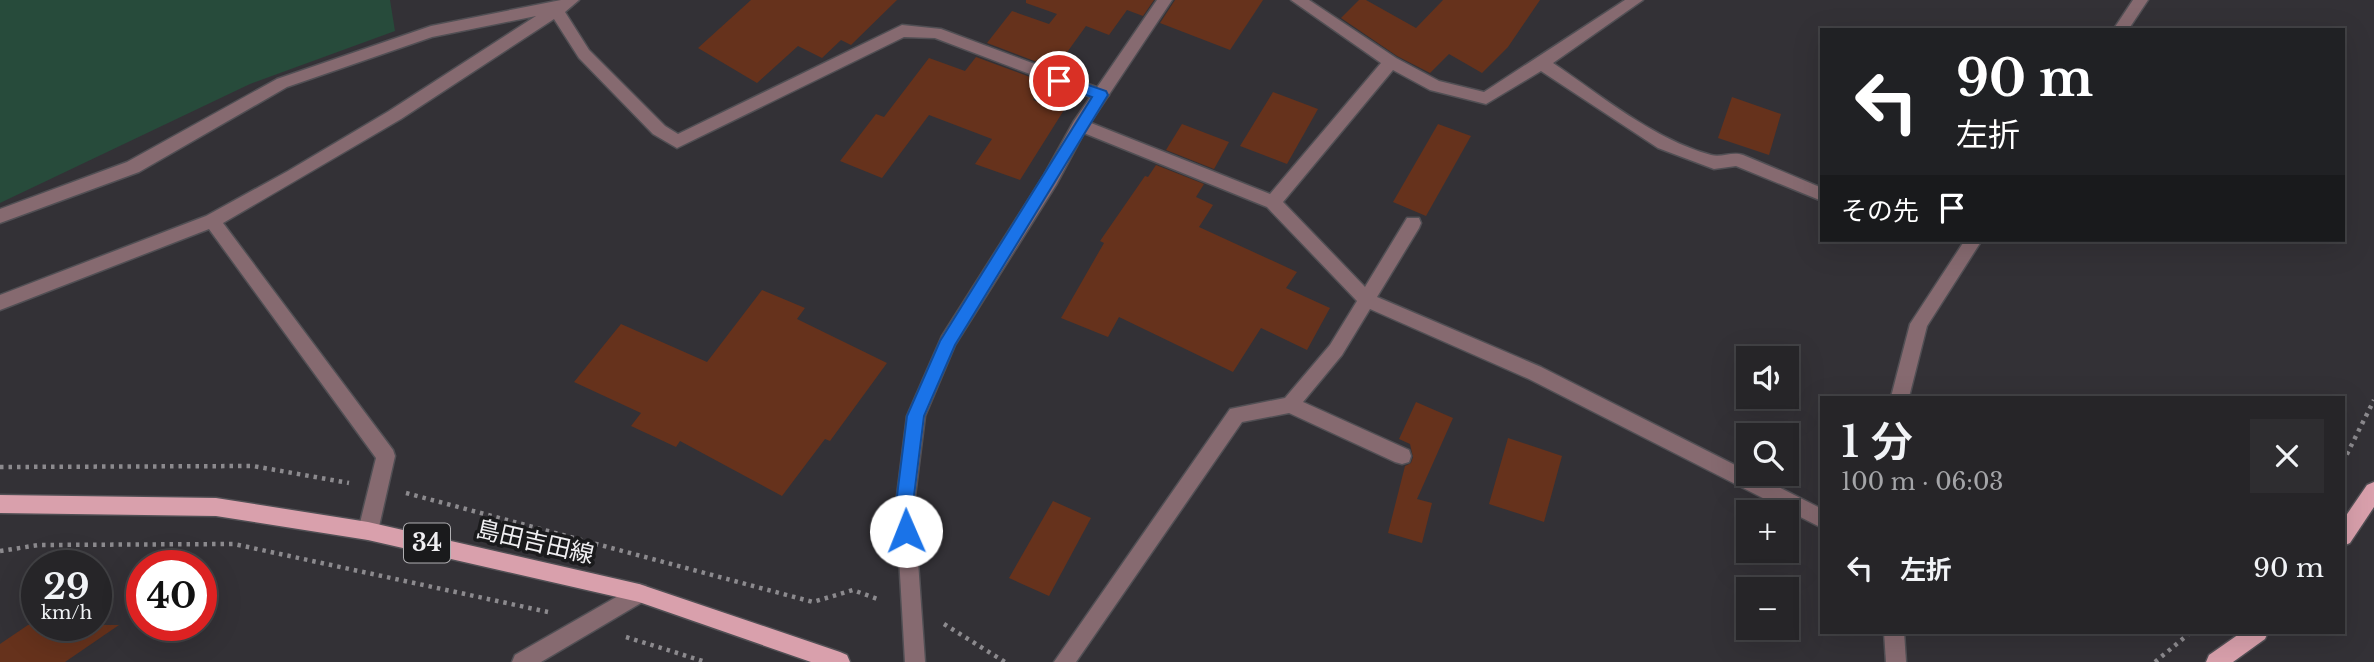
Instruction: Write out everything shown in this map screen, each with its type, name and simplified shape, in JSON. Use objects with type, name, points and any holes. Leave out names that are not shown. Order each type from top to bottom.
[{"type":"main road","points":[[2345,534],[2374,491]]},
{"type":"main road","name":"島田吉田線","points":[[0,504],[216,507],[369,531],[639,593],[840,662]]},
{"type":"main road","points":[[2216,662],[2255,634]]},
{"type":"street","points":[[915,662],[905,504],[916,416],[948,341],[1050,180],[1080,125],[1165,0]]},
{"type":"street","points":[[1298,0],[1391,62],[1435,86],[1486,98],[1636,0]]},
{"type":"street","points":[[2121,28],[2141,0]]},
{"type":"street","points":[[564,5],[584,54],[659,130],[677,142],[902,31],[936,33],[1101,95]]},
{"type":"street","points":[[0,216],[133,167],[282,83],[431,32],[564,5]]},
{"type":"street","points":[[0,303],[212,221],[294,176],[395,115],[564,5]]},
{"type":"street","points":[[1273,202],[1391,62]]},
{"type":"street","points":[[1541,64],[1664,144],[1714,163],[1737,159],[1820,194]]},
{"type":"street","points":[[1080,125],[1273,202],[1367,300],[1535,373],[1820,518]]},
{"type":"street","points":[[212,221],[386,456],[369,531]]},
{"type":"street","points":[[1290,405],[1336,350],[1413,223]]},
{"type":"street","points":[[1900,396],[1919,324],[1973,242]]},
{"type":"street","points":[[1064,662],[1236,415],[1290,405],[1402,456]]},
{"type":"street","points":[[522,662],[639,593]]},
{"type":"street","points":[[1894,634],[1896,662]]},
{"type":"path","points":[[2345,458],[2374,400]]},
{"type":"path","points":[[0,551],[38,545],[234,544],[556,614]]},
{"type":"path","points":[[619,634],[706,662]]},
{"type":"path","points":[[2155,662],[2189,634]]},
{"type":"green space","points":[[0,0],[390,0],[395,31],[250,84],[0,203]]},
{"type":"building","points":[[751,0],[897,0],[851,45],[841,40],[822,58],[798,46],[757,83],[698,48]]},
{"type":"building","points":[[1026,0],[1154,0],[1143,16],[1127,10],[1109,35],[1086,26],[1055,69],[987,43],[1012,11],[1049,24],[1057,14],[1026,3]]},
{"type":"building","points":[[1175,0],[1263,0],[1230,50],[1160,23]]},
{"type":"building","points":[[1359,0],[1366,0],[1416,28],[1443,0],[1540,0],[1508,47],[1482,73],[1449,54],[1430,73],[1397,56],[1341,18]]},
{"type":"building","points":[[976,57],[1046,83],[1033,100],[1064,110],[1020,180],[975,164],[992,139],[929,115],[882,178],[840,161],[876,114],[884,117],[929,58],[965,71]]},
{"type":"building","points":[[1273,92],[1318,109],[1287,164],[1240,146]]},
{"type":"building","points":[[1732,97],[1781,114],[1769,155],[1718,138]]},
{"type":"building","points":[[1182,124],[1229,142],[1214,169],[1166,150]]},
{"type":"building","points":[[1438,124],[1471,136],[1426,216],[1393,202]]},
{"type":"building","points":[[1156,165],[1204,184],[1196,197],[1213,205],[1199,227],[1297,272],[1286,288],[1330,308],[1307,350],[1261,328],[1233,372],[1119,317],[1108,337],[1061,318],[1104,243],[1100,241],[1145,176],[1148,177]]},
{"type":"building","points":[[762,290],[805,308],[797,319],[887,363],[830,441],[825,439],[782,496],[680,441],[676,447],[631,426],[641,413],[574,382],[621,324],[707,362]]},
{"type":"building","points":[[1416,402],[1453,418],[1417,499],[1432,503],[1422,543],[1388,533],[1405,466],[1411,463],[1413,457],[1410,444],[1399,439]]},
{"type":"building","points":[[1508,438],[1562,456],[1544,522],[1489,504]]},
{"type":"building","points":[[1053,501],[1091,518],[1049,596],[1009,578]]},
{"type":"building","points":[[21,630],[21,641],[96,641],[65,662],[0,662],[0,644]]},
{"type":"route","points":[[906,531],[905,504],[916,416],[948,341],[1101,95],[1059,81]]}]
